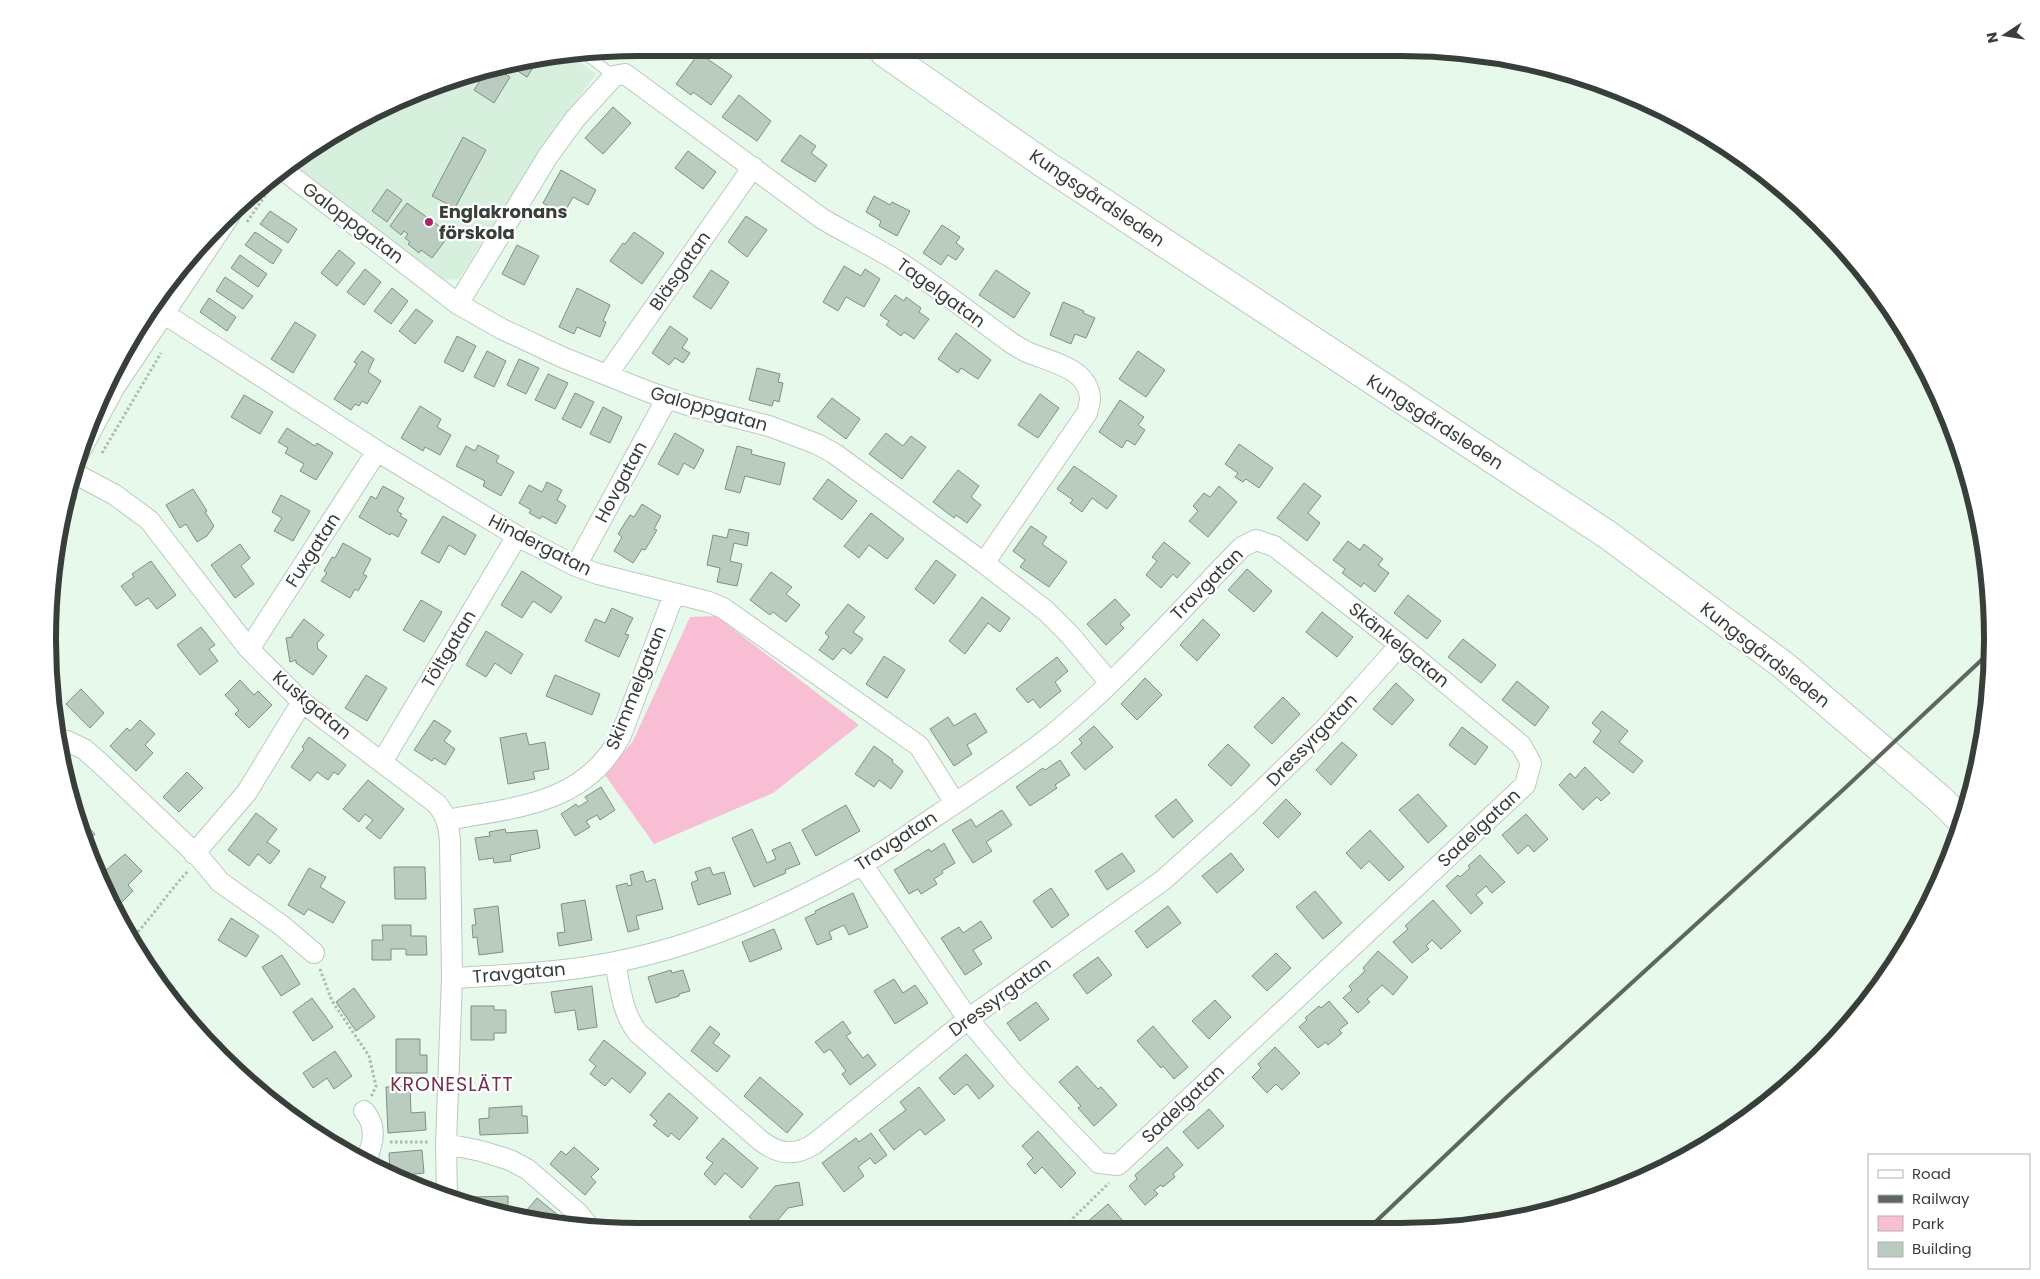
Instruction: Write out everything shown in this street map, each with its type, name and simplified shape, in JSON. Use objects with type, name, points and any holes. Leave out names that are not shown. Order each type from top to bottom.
[{"type":"main road","name":"Kungsgårdsleden","points":[[889,56],[1043,163],[1608,535],[1783,666],[1940,799],[1956,815]]},
{"type":"street","name":"Tagelgatan","points":[[619,75],[754,167],[828,222],[912,270],[1010,342],[1027,352],[1073,370],[1082,379],[1088,388],[1090,398],[1088,413],[984,563]]},
{"type":"street","points":[[458,304],[548,156],[575,119],[619,75]]},
{"type":"street","name":"Bläsgatan","points":[[607,376],[754,167]]},
{"type":"street","name":"Galoppgatan","points":[[288,174],[458,304],[502,328],[564,358],[607,376],[667,398],[769,426],[816,444],[835,454],[1046,611],[1070,635],[1110,683]]},
{"type":"street","points":[[110,395],[207,248]]},
{"type":"street","name":"Hindergatan","points":[[163,313],[377,450],[517,536],[576,566],[598,574],[709,602],[723,608],[920,746],[955,803]]},
{"type":"street","name":"Hovgatan","points":[[576,566],[667,398]]},
{"type":"street","name":"Fuxgatan","points":[[249,649],[377,450]]},
{"type":"street","name":"Kuskgatan","points":[[80,476],[115,495],[149,520],[249,649],[302,702],[437,804],[447,820]]},
{"type":"street","name":"Töltgatan","points":[[382,762],[517,536]]},
{"type":"street","name":"Skänkelgatan","points":[[1256,540],[1274,546],[1400,644],[1521,744],[1530,763]]},
{"type":"street","name":"Travgatan","points":[[452,978],[532,974],[615,962],[697,940],[742,924],[862,864],[988,782],[1054,733],[1110,683],[1242,547],[1256,540]]},
{"type":"street","name":"Skimmelgatan","points":[[447,820],[544,800],[560,794],[582,781],[599,766],[612,752],[621,735],[674,594]]},
{"type":"street","name":"Dressyrgatan","points":[[615,962],[628,1020],[638,1033],[772,1149],[789,1154],[802,1151],[814,1144],[968,1019],[1162,881],[1246,806],[1323,731],[1400,644]]},
{"type":"street","points":[[197,856],[247,792],[302,702]]},
{"type":"street","points":[[67,740],[84,749],[100,763],[197,856],[220,882],[281,925],[314,953]]},
{"type":"street","name":"Sadelgatan","points":[[1118,1165],[1525,784],[1530,763]]},
{"type":"street","points":[[447,820],[450,842],[452,978],[446,1144],[447,1190]]},
{"type":"street","points":[[862,864],[968,1019],[1015,1075],[1099,1163],[1118,1165]]},
{"type":"street","points":[[364,1111],[374,1129],[369,1154]]},
{"type":"street","points":[[446,1144],[481,1151],[510,1160],[527,1169],[578,1213],[584,1220]]},
{"type":"lane","points":[[592,58],[619,75]]},
{"type":"path","points":[[136,934],[146,924],[197,856]]},
{"type":"path","points":[[314,953],[332,1001],[369,1056],[376,1086],[364,1111]]},
{"type":"path","points":[[369,1154],[393,1141],[446,1144]]},
{"type":"path","points":[[1068,1223],[1114,1176],[1118,1165]]},
{"type":"shaded area","name":"Englakronans förskola","points":[[576,60],[596,74],[538,153],[459,279],[439,280],[297,168],[348,134],[382,116],[452,87],[526,67]]},
{"type":"green space","points":[[716,616],[859,725],[773,793],[654,844],[605,775],[633,741],[690,617]]},
{"type":"building","points":[[697,56],[703,56],[732,76],[711,105],[693,92],[691,95],[676,84]]},
{"type":"building","points":[[534,66],[527,77],[515,70]]},
{"type":"building","points":[[503,73],[510,77],[494,103],[474,90],[482,78]]},
{"type":"building","points":[[739,95],[771,121],[757,141],[722,117]]},
{"type":"building","points":[[613,107],[631,123],[603,154],[585,138]]},
{"type":"building","points":[[800,135],[816,146],[811,153],[827,165],[815,182],[781,161]]},
{"type":"building","points":[[463,137],[486,150],[455,208],[432,196]]},
{"type":"building","points":[[688,151],[716,172],[703,189],[675,168]]},
{"type":"building","points":[[561,170],[596,190],[588,205],[573,197],[563,215],[543,203]]},
{"type":"building","points":[[387,189],[402,200],[387,222],[372,211]]},
{"type":"building","points":[[874,196],[890,205],[892,202],[910,211],[897,236],[879,226],[881,221],[866,212]]},
{"type":"building","points":[[407,203],[450,234],[432,258],[421,250],[419,253],[408,244],[410,242],[405,238],[408,234],[404,231],[401,235],[390,226]]},
{"type":"building","points":[[270,211],[297,229],[288,243],[260,224]]},
{"type":"building","points":[[746,216],[767,230],[747,257],[728,242]]},
{"type":"building","points":[[942,225],[960,237],[956,243],[964,249],[956,260],[948,255],[941,265],[923,253]]},
{"type":"building","points":[[255,232],[282,250],[273,264],[245,245]]},
{"type":"building","points":[[634,232],[664,253],[642,284],[610,261]]},
{"type":"building","points":[[517,245],[539,256],[524,285],[502,274]]},
{"type":"building","points":[[339,250],[355,263],[337,286],[321,273]]},
{"type":"building","points":[[240,255],[267,274],[258,287],[231,268]]},
{"type":"building","points":[[844,266],[861,276],[865,269],[880,279],[864,307],[846,297],[838,311],[823,302]]},
{"type":"building","points":[[365,269],[381,282],[364,305],[347,292]]},
{"type":"building","points":[[711,270],[729,282],[711,309],[693,297]]},
{"type":"building","points":[[996,270],[1030,293],[1014,318],[979,295]]},
{"type":"building","points":[[225,277],[253,296],[243,309],[216,291]]},
{"type":"building","points":[[392,288],[408,301],[391,324],[374,311]]},
{"type":"building","points":[[577,288],[610,305],[603,321],[606,322],[600,337],[577,327],[574,334],[559,327]]},
{"type":"building","points":[[895,295],[904,301],[906,297],[921,308],[919,312],[929,319],[914,339],[904,332],[901,336],[886,325],[889,321],[880,315]]},
{"type":"building","points":[[209,298],[236,317],[227,331],[200,312]]},
{"type":"building","points":[[1063,302],[1095,318],[1086,338],[1075,334],[1071,344],[1050,335]]},
{"type":"building","points":[[416,309],[433,321],[415,344],[399,331]]},
{"type":"building","points":[[295,322],[316,335],[293,373],[271,359]]},
{"type":"building","points":[[670,326],[688,339],[682,348],[690,353],[683,363],[675,358],[669,365],[652,353]]},
{"type":"building","points":[[956,333],[991,360],[978,379],[961,368],[958,373],[938,359]]},
{"type":"building","points":[[457,336],[476,346],[463,372],[444,362]]},
{"type":"building","points":[[362,351],[374,359],[368,372],[381,381],[367,404],[362,401],[359,406],[355,404],[351,410],[334,399],[357,364],[354,362]]},
{"type":"building","points":[[487,351],[506,361],[494,387],[474,377]]},
{"type":"building","points":[[1138,351],[1165,370],[1146,397],[1119,379]]},
{"type":"building","points":[[519,359],[539,368],[526,394],[507,385]]},
{"type":"building","points":[[757,368],[780,374],[778,382],[783,383],[779,402],[774,400],[772,406],[749,400]]},
{"type":"building","points":[[548,374],[568,383],[555,409],[535,400]]},
{"type":"building","points":[[575,393],[594,402],[581,428],[562,419]]},
{"type":"building","points":[[1040,394],[1059,408],[1038,438],[1018,425]]},
{"type":"building","points":[[244,395],[273,412],[260,434],[231,417]]},
{"type":"building","points":[[832,398],[860,419],[846,439],[817,417]]},
{"type":"building","points":[[1120,400],[1144,417],[1138,425],[1145,430],[1135,445],[1127,440],[1122,448],[1099,432]]},
{"type":"building","points":[[420,406],[441,419],[437,427],[451,435],[440,455],[425,447],[423,451],[401,438]]},
{"type":"building","points":[[603,407],[622,417],[610,443],[590,434]]},
{"type":"building","points":[[287,428],[315,446],[317,443],[333,453],[316,480],[300,471],[304,464],[285,453],[288,448],[278,442]]},
{"type":"building","points":[[675,433],[704,450],[694,469],[684,463],[678,475],[658,464]]},
{"type":"building","points":[[886,433],[903,446],[911,436],[926,447],[902,479],[869,454]]},
{"type":"building","points":[[1239,444],[1273,468],[1259,488],[1246,479],[1243,482],[1235,477],[1238,473],[1225,464]]},
{"type":"building","points":[[478,445],[499,456],[496,462],[514,472],[501,496],[483,486],[485,481],[456,466],[466,446],[475,451]]},
{"type":"building","points":[[737,446],[752,450],[751,454],[785,463],[780,485],[745,476],[740,493],[725,489]]},
{"type":"building","points":[[1074,466],[1117,496],[1107,509],[1092,498],[1082,512],[1070,503],[1073,500],[1057,489]]},
{"type":"building","points":[[958,470],[979,486],[971,497],[981,505],[967,523],[956,515],[954,518],[933,502]]},
{"type":"building","points":[[828,479],[857,501],[842,520],[813,499]]},
{"type":"building","points":[[547,482],[562,490],[557,500],[566,506],[556,524],[542,516],[540,519],[529,513],[531,510],[519,503],[529,485],[542,492]]},
{"type":"building","points":[[1304,483],[1321,496],[1308,513],[1320,523],[1307,541],[1277,518]]},
{"type":"building","points":[[383,486],[404,498],[397,511],[402,514],[400,516],[407,520],[398,537],[391,533],[390,535],[359,517],[371,496],[376,499]]},
{"type":"building","points":[[1219,486],[1237,502],[1208,537],[1189,521],[1198,511],[1193,506],[1204,493],[1210,497]]},
{"type":"building","points":[[193,489],[214,526],[207,536],[197,542],[186,524],[180,528],[166,505]]},
{"type":"building","points":[[281,495],[310,511],[293,541],[274,531],[282,518],[272,512]]},
{"type":"building","points":[[642,504],[661,516],[654,529],[657,530],[645,550],[642,549],[633,563],[614,551],[622,537],[618,534],[630,515],[634,517]]},
{"type":"building","points":[[871,513],[904,539],[887,559],[869,545],[859,558],[844,546]]},
{"type":"building","points":[[443,516],[476,535],[465,555],[449,545],[439,563],[421,553]]},
{"type":"building","points":[[1031,526],[1047,537],[1042,544],[1067,562],[1049,587],[1020,567],[1025,560],[1013,551]]},
{"type":"building","points":[[729,529],[749,533],[747,546],[734,543],[730,561],[742,564],[737,586],[717,582],[720,568],[707,565],[713,535],[727,538]]},
{"type":"building","points":[[1348,541],[1360,550],[1364,544],[1383,559],[1378,565],[1389,573],[1375,592],[1364,583],[1361,587],[1342,573],[1345,569],[1333,560]]},
{"type":"building","points":[[1164,542],[1190,563],[1177,578],[1173,574],[1161,588],[1146,575],[1157,561],[1152,557]]},
{"type":"building","points":[[343,543],[371,559],[363,574],[367,576],[358,591],[355,589],[350,598],[321,581],[327,573],[324,571],[332,557],[335,558]]},
{"type":"building","points":[[240,544],[250,558],[241,566],[254,584],[235,598],[211,565]]},
{"type":"building","points":[[936,560],[956,575],[934,604],[915,589]]},
{"type":"building","points":[[151,561],[176,595],[157,609],[148,598],[136,606],[121,586],[134,577],[132,574]]},
{"type":"building","points":[[1247,569],[1272,591],[1254,612],[1228,590]]},
{"type":"building","points":[[522,571],[562,597],[551,613],[533,601],[522,618],[501,605]]},
{"type":"building","points":[[771,572],[792,587],[786,594],[800,605],[786,622],[773,612],[770,615],[750,600]]},
{"type":"building","points":[[1408,595],[1441,621],[1427,639],[1394,613]]},
{"type":"building","points":[[982,597],[1010,618],[1000,632],[988,623],[965,654],[949,641]]},
{"type":"building","points":[[1115,599],[1130,615],[1120,624],[1124,628],[1106,645],[1087,624]]},
{"type":"building","points":[[421,600],[442,612],[424,642],[403,630]]},
{"type":"building","points":[[848,604],[865,617],[853,632],[863,639],[851,654],[843,648],[833,660],[819,650],[829,637],[825,633]]},
{"type":"building","points":[[612,608],[633,618],[625,634],[629,635],[619,657],[585,641],[595,619],[605,623]]},
{"type":"building","points":[[1322,612],[1353,637],[1337,657],[1306,632]]},
{"type":"building","points":[[304,619],[324,635],[317,643],[318,649],[327,656],[313,675],[296,663],[296,660],[290,662],[286,638],[292,637]]},
{"type":"building","points":[[1203,619],[1220,635],[1197,661],[1180,645]]},
{"type":"building","points":[[201,627],[215,645],[209,649],[218,661],[200,675],[177,645]]},
{"type":"building","points":[[486,631],[523,654],[511,674],[495,663],[486,677],[466,665]]},
{"type":"building","points":[[1463,639],[1496,665],[1481,683],[1448,657]]},
{"type":"building","points":[[884,656],[905,670],[887,698],[866,684]]},
{"type":"building","points":[[1057,657],[1068,671],[1055,682],[1061,691],[1040,708],[1033,699],[1028,703],[1016,689]]},
{"type":"building","points":[[366,675],[387,688],[367,721],[345,708]]},
{"type":"building","points":[[555,675],[600,694],[592,715],[546,696]]},
{"type":"building","points":[[1145,678],[1162,695],[1137,720],[1121,704]]},
{"type":"building","points":[[240,680],[254,695],[258,691],[272,705],[249,728],[235,714],[239,710],[225,695]]},
{"type":"building","points":[[1517,681],[1549,707],[1535,726],[1502,700]]},
{"type":"building","points":[[1396,683],[1414,700],[1392,725],[1373,709]]},
{"type":"building","points":[[81,689],[104,713],[90,728],[66,704]]},
{"type":"building","points":[[1283,697],[1300,714],[1272,744],[1254,727]]},
{"type":"building","points":[[1602,711],[1628,731],[1619,742],[1643,761],[1633,773],[1593,742],[1601,731],[1592,723]]},
{"type":"building","points":[[975,713],[987,732],[967,745],[972,754],[954,766],[930,729],[948,717],[954,726]]},
{"type":"building","points":[[140,720],[155,734],[145,745],[153,753],[136,771],[110,746],[127,728],[130,731]]},
{"type":"building","points":[[434,720],[451,731],[444,741],[455,749],[445,765],[434,758],[432,761],[414,750]]},
{"type":"building","points":[[1094,726],[1113,747],[1085,770],[1071,753],[1082,743],[1079,739]]},
{"type":"building","points":[[1462,727],[1488,747],[1475,765],[1449,745]]},
{"type":"building","points":[[526,733],[529,745],[545,742],[549,769],[533,772],[535,779],[508,784],[500,738]]},
{"type":"building","points":[[309,737],[346,765],[338,775],[334,772],[328,780],[317,772],[310,781],[291,767],[304,749],[302,747]]},
{"type":"building","points":[[1342,742],[1357,755],[1331,785],[1316,770]]},
{"type":"building","points":[[1228,744],[1250,765],[1231,786],[1208,765]]},
{"type":"building","points":[[874,746],[893,760],[892,762],[903,771],[891,789],[879,780],[874,787],[855,774]]},
{"type":"building","points":[[1060,760],[1070,775],[1055,785],[1057,788],[1030,806],[1016,787],[1043,768],[1045,770]]},
{"type":"building","points":[[1585,767],[1610,793],[1601,801],[1597,797],[1583,810],[1559,785],[1570,773],[1575,778]]},
{"type":"building","points":[[187,772],[203,788],[179,812],[163,797]]},
{"type":"building","points":[[368,780],[404,809],[380,839],[366,828],[373,820],[365,814],[359,822],[343,809]]},
{"type":"building","points":[[601,787],[615,810],[600,820],[597,815],[586,821],[590,827],[575,836],[561,814],[576,804],[578,807],[588,801],[585,797]]},
{"type":"building","points":[[1418,794],[1447,826],[1428,843],[1399,810]]},
{"type":"building","points":[[1176,799],[1193,821],[1173,838],[1155,816]]},
{"type":"building","points":[[1286,799],[1301,814],[1278,838],[1263,823]]},
{"type":"building","points":[[846,805],[860,831],[816,856],[802,830]]},
{"type":"building","points":[[1002,810],[1012,825],[986,842],[992,851],[973,863],[952,830],[971,819],[976,827]]},
{"type":"building","points":[[256,813],[277,829],[267,842],[280,851],[270,864],[258,854],[249,866],[228,850]]},
{"type":"building","points":[[1526,814],[1548,839],[1534,852],[1528,845],[1518,854],[1502,835]]},
{"type":"building","points":[[86,825],[95,834],[91,838]]},
{"type":"building","points":[[505,829],[506,833],[537,830],[540,848],[510,855],[511,861],[494,863],[493,858],[479,860],[475,838],[490,836],[489,832]]},
{"type":"building","points":[[752,829],[767,863],[776,859],[772,850],[790,842],[800,864],[785,870],[786,873],[754,887],[732,838]]},
{"type":"building","points":[[1370,830],[1404,867],[1389,881],[1369,861],[1361,869],[1346,853]]},
{"type":"building","points":[[944,843],[955,863],[942,871],[943,873],[934,879],[937,884],[921,894],[918,889],[909,894],[894,870],[929,849],[931,852]]},
{"type":"building","points":[[1122,853],[1135,871],[1107,890],[1095,871]]},
{"type":"building","points":[[1231,853],[1244,870],[1217,893],[1202,876]]},
{"type":"building","points":[[125,854],[142,871],[128,885],[133,891],[120,904],[105,871]]},
{"type":"building","points":[[1480,855],[1505,882],[1492,893],[1486,886],[1476,895],[1483,903],[1471,914],[1446,886],[1458,875],[1460,877],[1470,868],[1468,866]]},
{"type":"building","points":[[394,867],[425,867],[426,899],[395,899]]},
{"type":"building","points":[[710,867],[713,875],[724,872],[731,894],[698,905],[691,883],[698,880],[695,872]]},
{"type":"building","points":[[309,868],[326,877],[320,887],[345,902],[333,923],[308,909],[304,915],[288,905]]},
{"type":"building","points":[[643,871],[646,882],[655,879],[663,909],[636,916],[639,929],[628,932],[616,886],[627,883],[628,886],[632,885],[630,875]]},
{"type":"building","points":[[1051,888],[1069,915],[1052,928],[1033,901]]},
{"type":"building","points":[[1315,891],[1342,923],[1323,939],[1296,907]]},
{"type":"building","points":[[853,893],[868,927],[849,935],[844,925],[829,932],[832,939],[817,945],[805,918],[816,913],[815,911]]},
{"type":"building","points":[[585,900],[592,940],[559,946],[557,933],[565,932],[561,904]]},
{"type":"building","points":[[1433,900],[1461,931],[1441,949],[1432,940],[1426,946],[1429,949],[1412,963],[1393,942],[1408,929],[1405,926]]},
{"type":"building","points":[[498,906],[503,952],[479,955],[477,937],[473,938],[472,925],[476,925],[474,909]]},
{"type":"building","points":[[1168,906],[1181,923],[1147,948],[1135,931]]},
{"type":"building","points":[[231,918],[259,936],[246,957],[218,940]]},
{"type":"building","points":[[981,921],[992,938],[973,950],[982,964],[965,975],[941,938],[959,927],[963,933]]},
{"type":"building","points":[[382,925],[411,925],[411,936],[426,936],[427,955],[406,955],[406,949],[391,949],[391,960],[372,960],[372,940],[383,940]]},
{"type":"building","points":[[774,929],[782,949],[750,962],[742,942]]},
{"type":"building","points":[[1378,951],[1408,977],[1393,995],[1382,985],[1367,999],[1370,1002],[1358,1013],[1343,998],[1352,990],[1349,986],[1365,971],[1363,968]]},
{"type":"building","points":[[1276,953],[1291,968],[1267,991],[1252,976]]},
{"type":"building","points":[[282,955],[300,984],[281,996],[262,967]]},
{"type":"building","points":[[1098,957],[1112,975],[1087,994],[1073,975]]},
{"type":"building","points":[[671,970],[672,973],[683,970],[690,991],[656,1003],[648,977]]},
{"type":"building","points":[[894,979],[903,993],[915,985],[928,1003],[895,1024],[874,991]]},
{"type":"building","points":[[592,986],[597,1027],[578,1030],[575,1010],[555,1013],[551,992]]},
{"type":"building","points":[[354,988],[375,1017],[356,1031],[336,1002]]},
{"type":"building","points":[[312,998],[333,1027],[313,1041],[293,1012]]},
{"type":"building","points":[[1215,1000],[1231,1017],[1209,1039],[1192,1021]]},
{"type":"building","points":[[1329,1001],[1348,1023],[1339,1030],[1342,1033],[1328,1045],[1326,1042],[1318,1048],[1299,1027],[1307,1020],[1305,1018],[1319,1006],[1321,1008]]},
{"type":"building","points":[[1036,1002],[1049,1019],[1020,1041],[1007,1023]]},
{"type":"building","points":[[471,1006],[494,1006],[494,1010],[506,1010],[506,1033],[494,1033],[494,1040],[471,1040]]},
{"type":"building","points":[[843,1021],[851,1033],[846,1036],[863,1058],[868,1054],[876,1065],[850,1085],[842,1074],[846,1071],[830,1049],[824,1053],[815,1042]]},
{"type":"building","points":[[710,1026],[720,1034],[713,1043],[730,1056],[717,1072],[691,1051]]},
{"type":"building","points":[[1153,1026],[1188,1067],[1174,1079],[1163,1066],[1161,1068],[1137,1041]]},
{"type":"building","points":[[396,1039],[420,1039],[420,1055],[427,1055],[427,1073],[396,1073]]},
{"type":"building","points":[[604,1040],[646,1073],[630,1093],[612,1078],[605,1086],[590,1074],[596,1066],[589,1060]]},
{"type":"building","points":[[1275,1047],[1300,1073],[1282,1090],[1276,1084],[1267,1093],[1252,1077],[1261,1068],[1258,1064]]},
{"type":"building","points":[[335,1051],[352,1076],[334,1089],[327,1078],[313,1088],[303,1073]]},
{"type":"building","points":[[966,1054],[994,1086],[979,1099],[967,1084],[954,1095],[939,1078]]},
{"type":"building","points":[[1077,1066],[1098,1089],[1101,1087],[1117,1105],[1094,1126],[1078,1108],[1081,1106],[1059,1082]]},
{"type":"building","points":[[760,1077],[803,1114],[787,1133],[744,1096]]},
{"type":"building","points":[[410,1086],[411,1113],[425,1112],[426,1130],[388,1133],[386,1087]]},
{"type":"building","points":[[919,1087],[945,1120],[925,1135],[920,1129],[894,1150],[879,1130],[906,1110],[900,1102]]},
{"type":"building","points":[[669,1093],[698,1118],[679,1140],[671,1133],[668,1137],[653,1125],[657,1121],[650,1115]]},
{"type":"building","points":[[522,1106],[522,1116],[527,1116],[528,1133],[480,1135],[479,1119],[489,1118],[489,1108]]},
{"type":"building","points":[[1209,1109],[1224,1126],[1198,1149],[1183,1132]]},
{"type":"building","points":[[1038,1131],[1076,1173],[1061,1188],[1042,1167],[1035,1174],[1027,1164],[1033,1158],[1022,1146]]},
{"type":"building","points":[[871,1133],[887,1155],[875,1164],[870,1158],[858,1167],[864,1176],[844,1192],[822,1163],[856,1138],[859,1142]]},
{"type":"building","points":[[723,1138],[758,1168],[742,1188],[725,1173],[715,1185],[704,1174],[713,1163],[706,1158]]},
{"type":"building","points":[[574,1147],[599,1169],[591,1177],[596,1182],[585,1195],[550,1164],[561,1151],[566,1155]]},
{"type":"building","points":[[1167,1147],[1183,1165],[1173,1174],[1175,1177],[1163,1187],[1161,1185],[1154,1190],[1158,1194],[1145,1205],[1129,1186],[1137,1179],[1135,1175]]},
{"type":"building","points":[[422,1150],[424,1173],[414,1174],[414,1177],[390,1166],[389,1153]]},
{"type":"building","points":[[799,1182],[803,1205],[788,1208],[775,1223],[756,1223],[749,1217],[775,1186]]},
{"type":"building","points":[[508,1196],[508,1208],[475,1199],[475,1197]]},
{"type":"building","points":[[537,1198],[558,1215],[556,1217],[525,1212]]},
{"type":"building","points":[[1108,1204],[1124,1222],[1123,1223],[1086,1223]]},
{"type":"railway","points":[[1374,1223],[1509,1095],[1844,789],[1984,658]]},
{"type":"place","name":"Englakronans förskola","points":[[429,222]]},
{"type":"district","name":"KRONESLÄTT","points":[[452,1084]]}]
